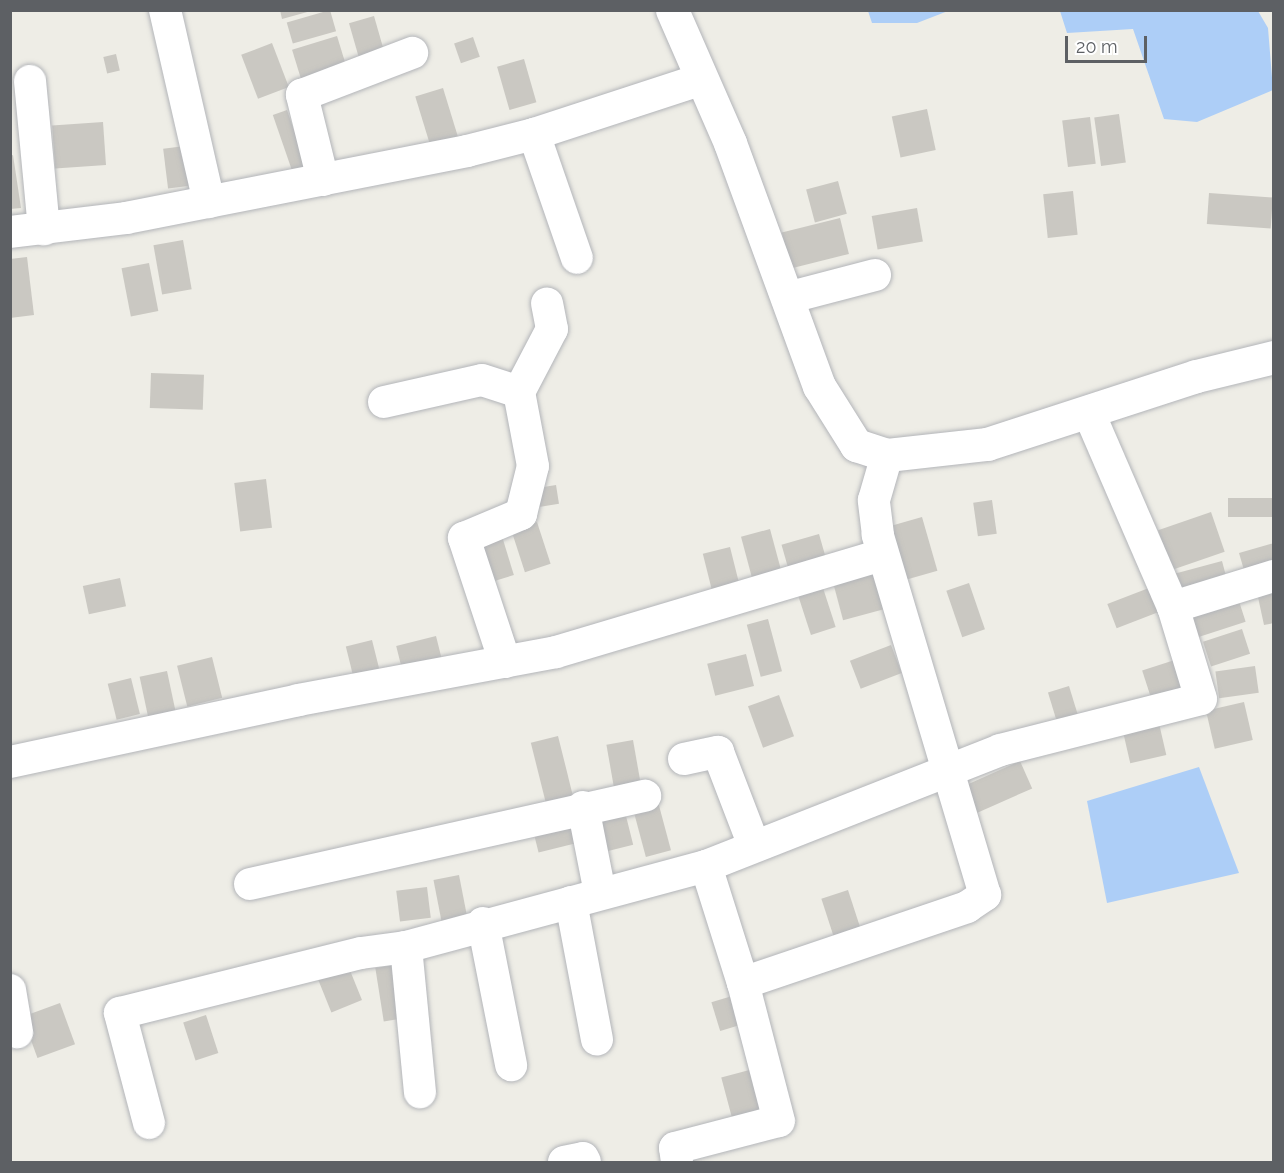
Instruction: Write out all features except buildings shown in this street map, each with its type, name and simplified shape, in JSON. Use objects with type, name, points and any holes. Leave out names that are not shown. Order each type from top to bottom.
[{"type":"street","points":[[165,10],[209,202]]},
{"type":"street","points":[[672,10],[699,80],[730,144],[787,298],[836,419],[856,445],[887,455],[987,444],[1089,413],[1196,376],[1274,357]]},
{"type":"street","points":[[323,180],[302,95],[412,53]]},
{"type":"street","points":[[10,232],[44,229],[209,202],[323,180],[534,134],[699,80]]},
{"type":"street","points":[[30,81],[44,229]]},
{"type":"street","points":[[534,134],[577,258]]},
{"type":"street","points":[[787,298],[875,275]]},
{"type":"street","points":[[505,662],[464,538],[521,514],[533,466],[519,392],[552,329],[547,303]]},
{"type":"street","points":[[384,402],[482,380],[519,392]]},
{"type":"street","points":[[149,1123],[120,1013],[360,953],[406,947],[483,923],[706,866],[1000,750],[1201,699],[1173,607],[1089,413]]},
{"type":"street","points":[[743,983],[968,907],[985,895],[882,555],[874,500],[887,455]]},
{"type":"street","points":[[10,762],[298,700],[568,649],[882,555]]},
{"type":"street","points":[[1173,607],[1274,576]]},
{"type":"street","points":[[684,759],[718,752],[754,846]]},
{"type":"street","points":[[250,884],[583,807],[645,796]]},
{"type":"street","points":[[583,807],[585,898],[597,1040]]},
{"type":"street","points":[[676,1162],[675,1148],[779,1121],[743,983],[706,866]]},
{"type":"street","points":[[483,923],[511,1065]]},
{"type":"street","points":[[406,947],[420,1092]]},
{"type":"street","points":[[10,990],[17,1032]]},
{"type":"street","points":[[564,1162],[583,1158],[585,1162]]},
{"type":"water","points":[[868,10],[948,11],[917,23],[872,23]]},
{"type":"water","points":[[1060,11],[1258,11],[1268,28],[1273,90],[1197,122],[1164,119],[1133,29],[1067,33]]},
{"type":"water","points":[[1199,767],[1239,873],[1107,903],[1087,801]]}]
